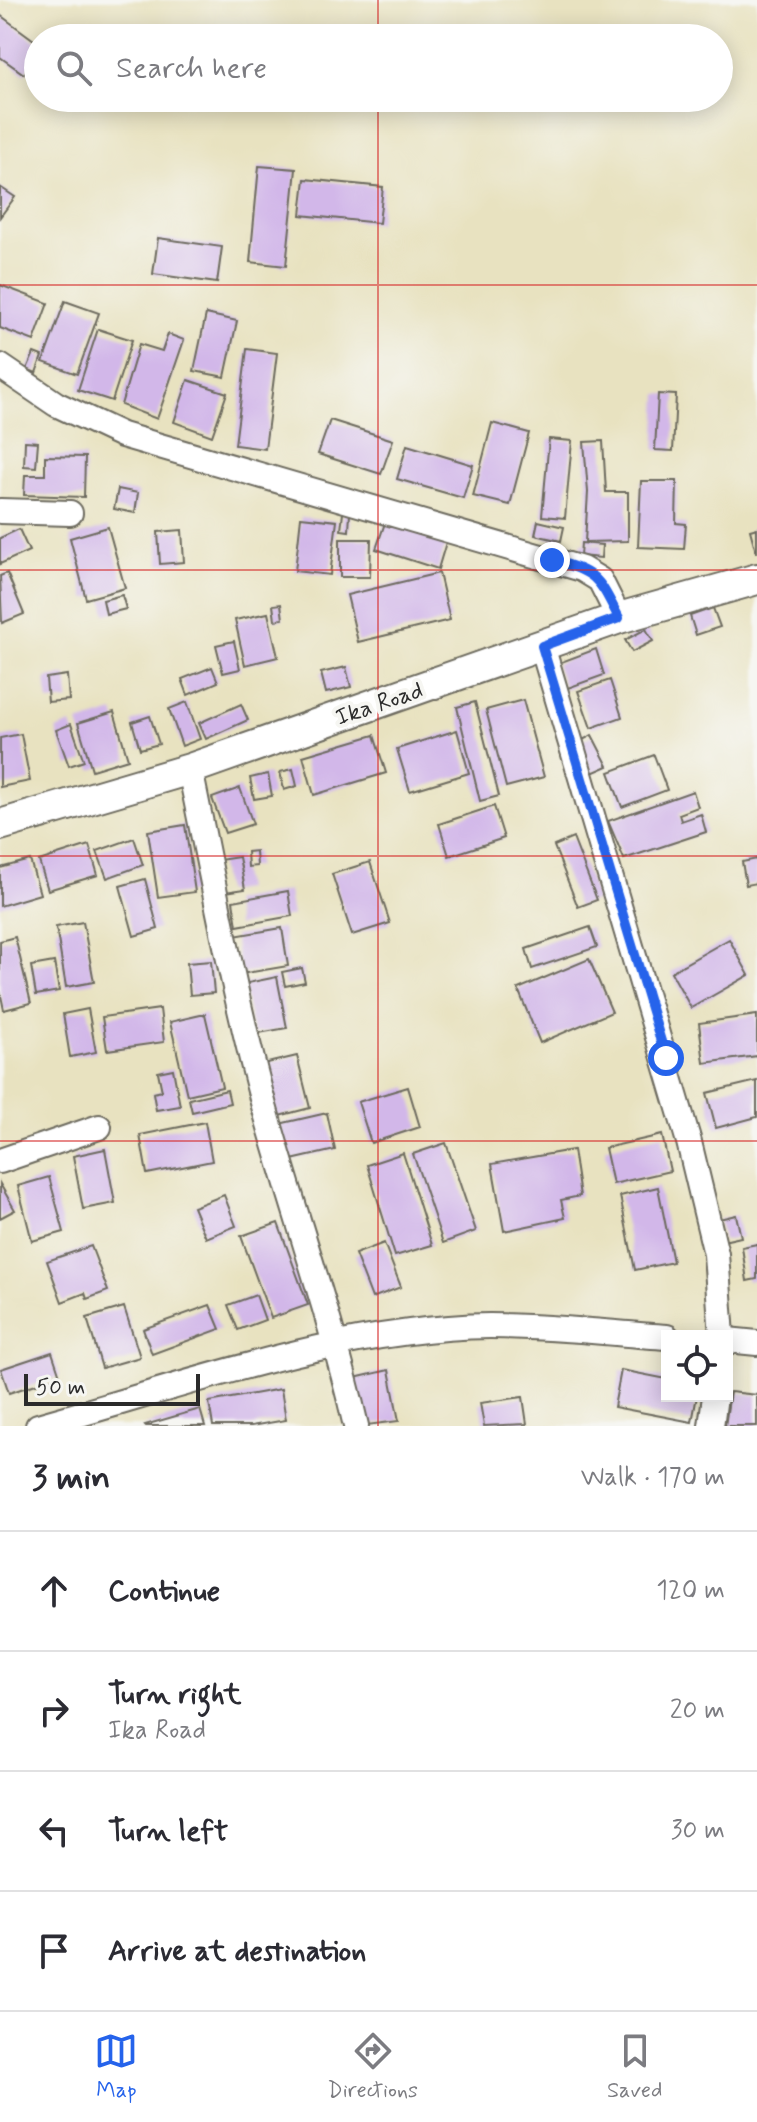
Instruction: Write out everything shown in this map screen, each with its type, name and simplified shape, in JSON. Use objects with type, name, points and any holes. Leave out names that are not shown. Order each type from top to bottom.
[{"type":"street","points":[[0,366],[56,404],[122,435],[582,569],[600,580],[619,618]]},
{"type":"street","points":[[0,511],[70,513]]},
{"type":"street","name":"Ika Road","points":[[0,825],[190,769],[619,618],[756,579]]},
{"type":"street","points":[[542,646],[689,1142],[716,1254],[722,1330]]},
{"type":"street","points":[[190,769],[239,1008],[265,1109],[337,1343],[356,1426]]},
{"type":"street","points":[[0,1161],[99,1127]]},
{"type":"street","points":[[38,1426],[337,1343],[490,1326],[661,1337]]},
{"type":"street","points":[[733,1341],[757,1343]]},
{"type":"street","points":[[711,1426],[714,1402]]},
{"type":"building","points":[[0,15],[24,33],[24,74],[0,57]]},
{"type":"building","points":[[259,166],[296,169],[286,266],[250,262]]},
{"type":"building","points":[[305,179],[383,187],[379,223],[301,215]]},
{"type":"building","points":[[0,187],[15,197],[0,217]]},
{"type":"building","points":[[158,238],[222,247],[217,283],[153,274]]},
{"type":"building","points":[[0,285],[48,303],[34,341],[0,328]]},
{"type":"building","points":[[65,301],[99,313],[77,374],[43,362]]},
{"type":"building","points":[[206,314],[237,321],[225,377],[194,371]]},
{"type":"building","points":[[98,329],[132,340],[112,401],[78,390]]},
{"type":"building","points":[[168,334],[184,340],[157,419],[121,405],[139,344],[162,351]]},
{"type":"building","points":[[247,349],[277,353],[265,449],[235,445]]},
{"type":"building","points":[[34,353],[42,356],[36,373],[27,369]]},
{"type":"building","points":[[188,380],[227,393],[212,436],[174,422]]},
{"type":"building","points":[[658,394],[676,395],[673,451],[655,450]]},
{"type":"building","points":[[330,420],[393,440],[381,474],[318,454]]},
{"type":"building","points":[[492,423],[529,433],[510,505],[473,496]]},
{"type":"building","points":[[549,439],[572,441],[565,518],[542,516]]},
{"type":"building","points":[[25,441],[38,442],[36,467],[24,466]]},
{"type":"building","points":[[603,441],[606,492],[628,492],[628,541],[585,542],[588,492],[584,442]]},
{"type":"building","points":[[407,445],[473,465],[463,498],[397,479]]},
{"type":"building","points":[[45,456],[85,457],[84,497],[24,495],[25,475],[45,475]]},
{"type":"building","points":[[641,481],[677,481],[676,523],[686,524],[684,549],[638,547]]},
{"type":"building","points":[[118,489],[138,493],[135,513],[114,509]]},
{"type":"building","points":[[343,513],[350,513],[349,531],[341,530]]},
{"type":"building","points":[[301,517],[337,521],[330,575],[295,571]]},
{"type":"building","points":[[386,520],[447,539],[438,569],[376,549]]},
{"type":"building","points":[[538,521],[564,527],[561,541],[535,535]]},
{"type":"building","points":[[108,527],[125,588],[86,599],[70,538]]},
{"type":"building","points":[[757,528],[757,552],[756,552],[750,530]]},
{"type":"building","points":[[19,529],[29,551],[0,564],[0,538]]},
{"type":"building","points":[[182,530],[184,562],[160,564],[158,532]]},
{"type":"building","points":[[340,539],[371,539],[370,577],[340,577]]},
{"type":"building","points":[[581,543],[602,545],[601,558],[580,556]]},
{"type":"building","points":[[7,573],[24,614],[2,623],[0,576]]},
{"type":"building","points":[[439,573],[450,620],[358,642],[347,595]]},
{"type":"building","points":[[122,595],[126,609],[106,614],[103,600]]},
{"type":"building","points":[[281,604],[283,619],[275,620],[273,605]]},
{"type":"building","points":[[713,608],[720,627],[696,635],[690,616]]},
{"type":"building","points":[[268,613],[278,657],[245,665],[235,620]]},
{"type":"building","points":[[646,629],[653,641],[632,652],[625,640]]},
{"type":"building","points":[[234,641],[240,669],[223,673],[216,645]]},
{"type":"building","points":[[596,649],[604,675],[565,689],[556,664]]},
{"type":"building","points":[[212,667],[218,682],[188,695],[182,679]]},
{"type":"building","points":[[346,667],[351,687],[326,693],[321,673]]},
{"type":"building","points":[[67,675],[69,700],[48,702],[46,678]]},
{"type":"building","points":[[610,680],[622,717],[591,728],[578,691]]},
{"type":"building","points":[[523,700],[544,777],[506,787],[486,710]]},
{"type":"building","points":[[187,702],[200,739],[182,746],[169,709]]},
{"type":"building","points":[[475,702],[499,796],[480,801],[457,707]]},
{"type":"building","points":[[241,704],[248,720],[206,739],[199,723]]},
{"type":"building","points":[[114,712],[128,759],[92,770],[78,723]]},
{"type":"building","points":[[150,716],[159,744],[140,749],[132,722]]},
{"type":"building","points":[[71,724],[84,761],[69,766],[56,730]]},
{"type":"building","points":[[457,730],[469,773],[410,791],[397,749]]},
{"type":"building","points":[[21,734],[30,781],[0,787],[0,738]]},
{"type":"building","points":[[374,735],[386,773],[314,795],[303,756]]},
{"type":"building","points":[[592,735],[608,766],[592,773],[577,743]]},
{"type":"building","points":[[654,755],[667,790],[622,807],[609,772]]},
{"type":"building","points":[[293,769],[297,786],[284,790],[280,772]]},
{"type":"building","points":[[268,774],[272,796],[254,799],[250,778]]},
{"type":"building","points":[[240,788],[253,824],[225,833],[212,798]]},
{"type":"building","points":[[693,791],[698,807],[679,814],[681,821],[701,814],[706,832],[624,859],[608,821]]},
{"type":"building","points":[[494,806],[504,838],[449,856],[439,824]]},
{"type":"building","points":[[185,825],[195,892],[158,897],[148,831]]},
{"type":"building","points":[[134,838],[143,865],[107,878],[97,851]]},
{"type":"building","points":[[573,838],[597,900],[578,907],[554,846]]},
{"type":"building","points":[[89,845],[98,875],[48,890],[39,861]]},
{"type":"building","points":[[256,851],[257,866],[248,867],[247,852]]},
{"type":"building","points":[[239,857],[245,889],[225,892],[219,860]]},
{"type":"building","points":[[757,859],[757,883],[746,885],[742,862]]},
{"type":"building","points":[[30,860],[40,894],[0,906],[0,868]]},
{"type":"building","points":[[370,862],[390,923],[352,935],[332,874]]},
{"type":"building","points":[[145,879],[158,929],[134,936],[120,886]]},
{"type":"building","points":[[288,891],[292,916],[237,926],[233,901]]},
{"type":"building","points":[[83,922],[94,982],[66,987],[56,927]]},
{"type":"building","points":[[590,927],[597,947],[532,969],[526,949]]},
{"type":"building","points":[[282,928],[288,966],[240,974],[234,936]]},
{"type":"building","points":[[15,937],[31,1003],[4,1010],[0,991],[0,941]]},
{"type":"building","points":[[729,939],[749,975],[691,1008],[671,972]]},
{"type":"building","points":[[589,959],[612,1012],[540,1043],[518,989]]},
{"type":"building","points":[[211,961],[214,993],[190,995],[187,963]]},
{"type":"building","points":[[54,962],[59,991],[36,995],[31,966]]},
{"type":"building","points":[[302,968],[305,982],[285,986],[282,972]]},
{"type":"building","points":[[277,977],[287,1028],[253,1034],[243,984]]},
{"type":"building","points":[[88,1009],[96,1052],[70,1057],[63,1014]]},
{"type":"building","points":[[160,1009],[164,1042],[107,1050],[102,1017]]},
{"type":"building","points":[[205,1014],[222,1087],[187,1095],[170,1022]]},
{"type":"building","points":[[757,1015],[757,1056],[704,1063],[699,1023]]},
{"type":"building","points":[[297,1056],[310,1108],[275,1117],[263,1064]]},
{"type":"building","points":[[173,1069],[180,1106],[156,1110],[153,1093],[162,1091],[158,1072]]},
{"type":"building","points":[[757,1081],[757,1117],[716,1128],[707,1093]]},
{"type":"building","points":[[408,1087],[420,1127],[371,1143],[358,1102]]},
{"type":"building","points":[[227,1090],[230,1103],[192,1112],[189,1099]]},
{"type":"building","points":[[327,1113],[335,1150],[287,1161],[279,1124]]},
{"type":"building","points":[[205,1122],[212,1161],[147,1174],[140,1135]]},
{"type":"building","points":[[662,1135],[670,1171],[613,1184],[605,1148]]},
{"type":"building","points":[[446,1143],[476,1231],[443,1243],[413,1154]]},
{"type":"building","points":[[105,1149],[115,1203],[83,1209],[73,1156]]},
{"type":"building","points":[[573,1150],[580,1196],[561,1200],[565,1218],[504,1231],[492,1164]]},
{"type":"building","points":[[403,1153],[432,1245],[395,1256],[367,1165]]},
{"type":"building","points":[[49,1177],[64,1232],[32,1241],[18,1186]]},
{"type":"building","points":[[0,1184],[15,1210],[0,1218]]},
{"type":"building","points":[[658,1187],[673,1262],[635,1270],[620,1196]]},
{"type":"building","points":[[224,1195],[236,1226],[206,1238],[193,1207]]},
{"type":"building","points":[[736,1215],[741,1237],[723,1241],[719,1219]]},
{"type":"building","points":[[278,1223],[308,1305],[271,1318],[241,1236]]},
{"type":"building","points":[[384,1243],[401,1287],[372,1298],[355,1254]]},
{"type":"building","points":[[757,1244],[757,1279],[747,1281],[742,1247]]},
{"type":"building","points":[[91,1246],[108,1291],[87,1299],[85,1293],[62,1302],[47,1261]]},
{"type":"building","points":[[256,1295],[265,1320],[238,1330],[228,1305]]},
{"type":"building","points":[[210,1305],[220,1329],[152,1354],[143,1329]]},
{"type":"building","points":[[124,1307],[140,1357],[102,1368],[87,1318]]},
{"type":"building","points":[[52,1352],[60,1376],[9,1393],[1,1369]]},
{"type":"building","points":[[389,1370],[399,1421],[359,1426],[350,1379]]},
{"type":"building","points":[[621,1370],[661,1378],[661,1402],[696,1402],[692,1422],[614,1407]]},
{"type":"building","points":[[281,1389],[286,1420],[251,1426],[213,1426],[209,1402]]},
{"type":"building","points":[[733,1392],[757,1395],[757,1426],[725,1426]]},
{"type":"building","points":[[523,1397],[527,1424],[484,1426],[480,1403]]},
{"type":"building","points":[[200,1409],[205,1426],[145,1425]]},
{"type":"route","points":[[552,560],[582,569],[600,580],[619,618],[542,646],[666,1058]]}]
